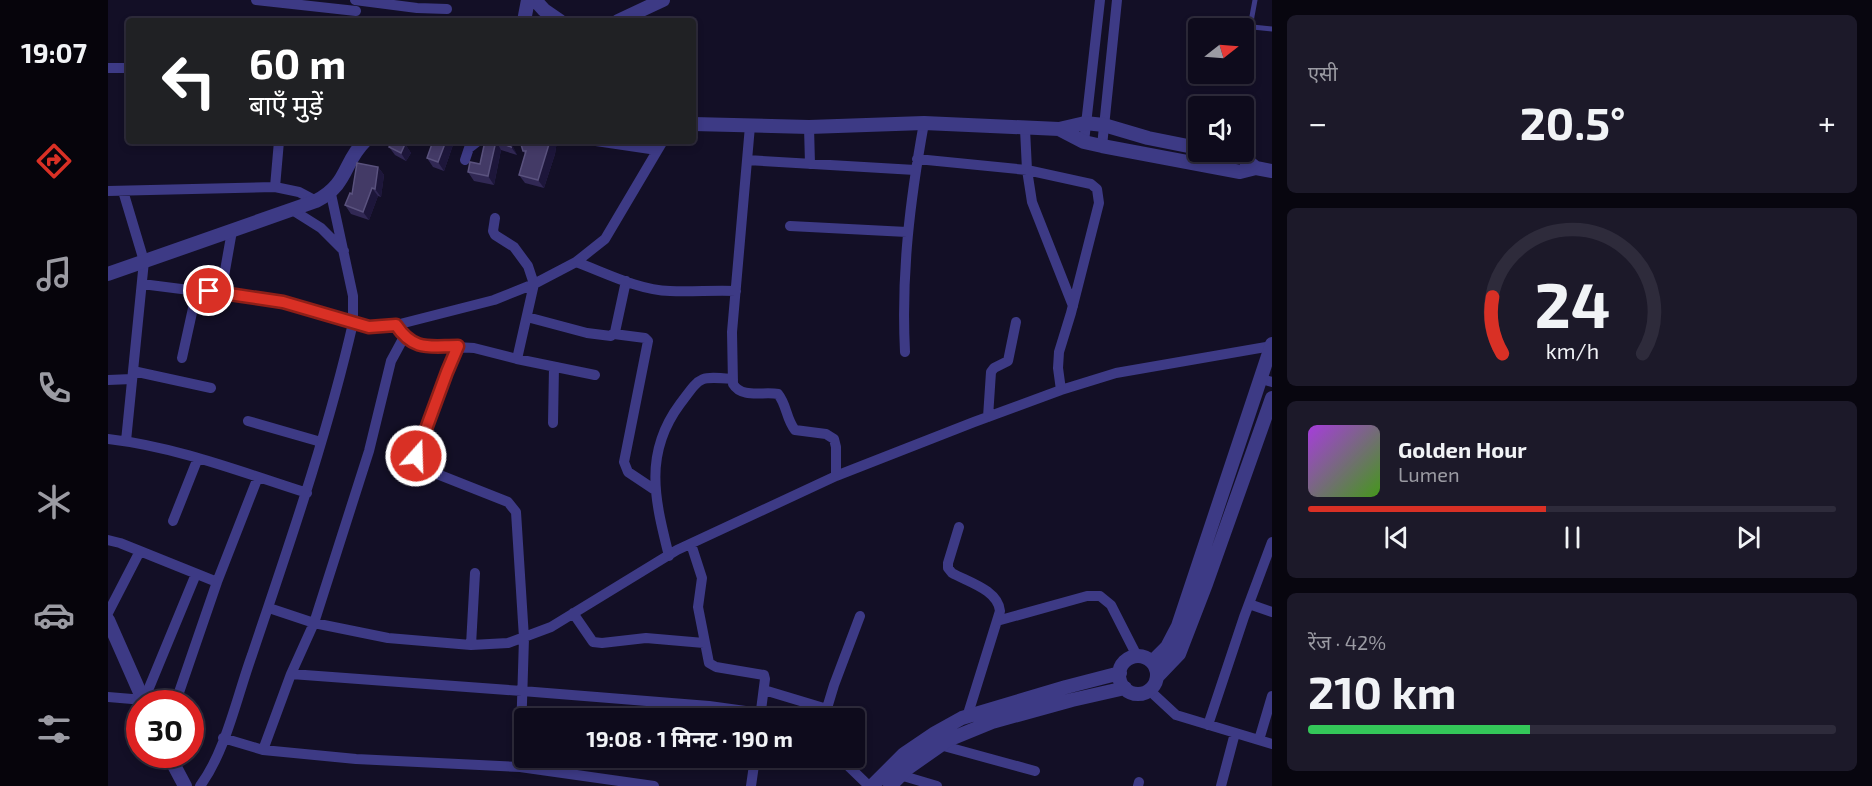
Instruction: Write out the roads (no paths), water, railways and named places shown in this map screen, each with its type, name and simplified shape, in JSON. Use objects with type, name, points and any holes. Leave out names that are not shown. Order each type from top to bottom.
[{"type":"street","points":[[256,0],[356,8],[447,9]]},
{"type":"street","points":[[525,18],[528,0]]},
{"type":"street","points":[[535,0],[556,18]]},
{"type":"street","points":[[624,18],[663,0]]},
{"type":"street","points":[[1084,142],[1100,0]]},
{"type":"street","points":[[1102,146],[1117,0]]},
{"type":"street","points":[[108,68],[126,68]]},
{"type":"street","points":[[696,123],[809,126],[924,123],[1059,129],[1085,123],[1104,125],[1148,138],[1188,146]]},
{"type":"street","points":[[905,352],[903,314],[907,232],[924,123]]},
{"type":"street","points":[[750,126],[732,332],[733,380],[735,388],[743,393],[778,394],[795,430],[826,434],[834,439],[836,476]]},
{"type":"street","points":[[809,126],[810,164]]},
{"type":"street","points":[[1025,129],[1027,170],[1032,202],[1073,306]]},
{"type":"street","points":[[1059,129],[1084,142],[1102,146],[1240,172],[1256,168],[1272,171]]},
{"type":"street","points":[[275,187],[279,144]]},
{"type":"street","points":[[108,274],[294,211],[331,194],[360,144]]},
{"type":"street","points":[[465,160],[470,148],[475,144]]},
{"type":"street","points":[[142,284],[283,302],[369,327],[396,325],[494,300],[534,284],[576,262],[605,238],[660,146],[634,144]]},
{"type":"street","points":[[747,160],[1027,170],[1091,184],[1097,189],[1099,203],[1057,360],[1061,390]]},
{"type":"street","points":[[1248,162],[1256,168]]},
{"type":"street","points":[[108,191],[275,187],[299,192],[316,201]]},
{"type":"street","points":[[123,191],[144,261],[126,441]]},
{"type":"street","points":[[200,786],[209,774],[224,738],[269,608],[307,493],[353,323],[353,296],[331,194]]},
{"type":"street","points":[[294,211],[321,228],[344,251]]},
{"type":"street","points":[[495,218],[493,231],[495,236],[514,247],[528,266],[534,284],[517,359]]},
{"type":"street","points":[[790,226],[907,232]]},
{"type":"street","points":[[222,293],[231,231]]},
{"type":"street","points":[[576,262],[626,281],[669,291],[736,291]]},
{"type":"street","points":[[614,334],[626,281]]},
{"type":"street","points":[[182,358],[197,290]]},
{"type":"street","points":[[527,317],[607,337],[614,334],[648,341],[624,462],[628,472],[655,490]]},
{"type":"street","points":[[988,417],[992,372],[994,368],[1008,361],[1016,322]]},
{"type":"street","points":[[396,325],[404,337],[412,343],[490,351],[595,375]]},
{"type":"street","points":[[263,750],[291,674],[314,623],[369,451],[391,361],[404,337]]},
{"type":"street","points":[[269,608],[314,623],[388,638],[471,645],[508,643],[551,627],[691,544],[836,476],[1061,390],[1116,373],[1272,345],[1267,381],[1178,626],[1167,647],[1152,662]]},
{"type":"street","points":[[458,346],[416,460],[422,468],[508,502],[514,507],[518,520],[524,638],[523,708]]},
{"type":"street","points":[[553,423],[554,367]]},
{"type":"street","points":[[108,380],[133,375],[212,388]]},
{"type":"street","points":[[669,556],[659,519],[655,490],[659,443],[671,416],[702,378],[733,380]]},
{"type":"street","points":[[1157,677],[1179,654],[1272,398]]},
{"type":"street","points":[[248,421],[321,442]]},
{"type":"street","points":[[108,439],[198,458],[307,493]]},
{"type":"street","points":[[173,521],[198,458]]},
{"type":"street","points":[[181,690],[217,582],[258,477]]},
{"type":"street","points":[[959,526],[948,568],[952,573],[997,599],[1000,610],[967,717]]},
{"type":"street","points":[[108,540],[217,582]]},
{"type":"street","points":[[1208,725],[1272,542]]},
{"type":"street","points":[[691,544],[702,578],[698,607],[704,643],[711,665],[763,674],[765,679],[761,708]]},
{"type":"street","points":[[108,614],[140,551]]},
{"type":"street","points":[[471,645],[475,573]]},
{"type":"street","points":[[150,690],[196,574]]},
{"type":"street","points":[[997,621],[1087,596],[1100,596],[1111,605],[1137,656]]},
{"type":"street","points":[[1249,604],[1272,612]]},
{"type":"street","points":[[573,613],[590,640],[597,643],[646,638],[704,643]]},
{"type":"street","points":[[828,708],[860,616]]},
{"type":"street","points":[[108,620],[140,690]]},
{"type":"street","points":[[1137,656],[1145,657],[1152,662],[1157,671],[1157,677],[1149,690],[1135,694],[1125,688],[1120,674],[1123,664],[1137,656]]},
{"type":"street","points":[[291,674],[719,708]]},
{"type":"street","points":[[851,768],[870,786],[904,754],[935,733],[967,717],[1066,687],[1120,674]]},
{"type":"street","points":[[890,786],[900,775],[948,740],[992,722],[1125,688]]},
{"type":"street","points":[[764,690],[810,708]]},
{"type":"street","points":[[1149,690],[1176,715],[1272,744]]},
{"type":"street","points":[[1259,740],[1272,696]]},
{"type":"street","points":[[108,697],[126,699]]},
{"type":"street","points":[[1221,786],[1235,733]]},
{"type":"street","points":[[224,738],[263,750],[356,759],[514,767]]},
{"type":"street","points":[[940,745],[1035,771]]},
{"type":"street","points":[[175,768],[185,786]]},
{"type":"street","points":[[527,768],[654,786]]},
{"type":"street","points":[[751,786],[753,768]]},
{"type":"street","points":[[900,775],[937,786]]},
{"type":"lane","points":[[1094,0],[1100,0]]},
{"type":"lane","points":[[1252,18],[1255,0]]},
{"type":"lane","points":[[1254,27],[1272,29]]}]
